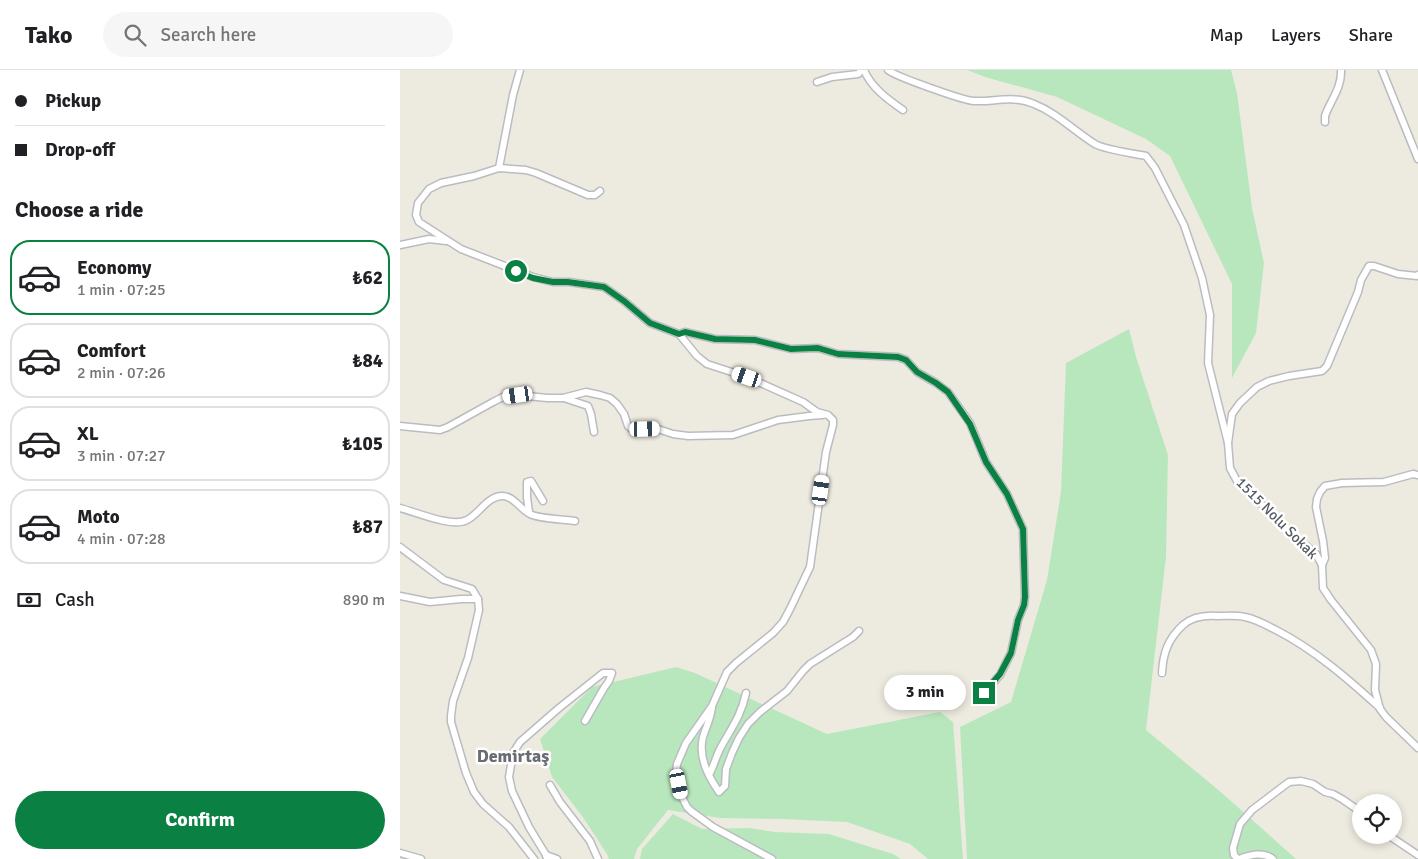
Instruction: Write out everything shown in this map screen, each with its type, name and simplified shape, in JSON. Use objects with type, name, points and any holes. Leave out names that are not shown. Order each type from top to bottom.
[{"type":"street","points":[[499,168],[513,95],[520,70]]},
{"type":"street","points":[[817,82],[832,77],[858,74],[863,70],[883,96],[903,110]]},
{"type":"street","points":[[888,70],[905,79],[972,102],[1016,99],[1034,104],[1068,123],[1096,145],[1146,156],[1155,168],[1184,225],[1202,278],[1210,315],[1208,363],[1228,442]]},
{"type":"street","points":[[1325,122],[1324,116],[1339,85],[1341,70]]},
{"type":"street","points":[[1382,70],[1418,159]]},
{"type":"street","points":[[600,191],[595,195],[588,196],[536,173],[526,170],[499,168],[441,183],[429,189],[418,203],[416,215],[419,222],[461,249],[533,278],[604,287],[650,323],[679,334],[696,356],[708,364],[747,377],[803,402],[817,412],[828,415],[833,420],[826,452],[810,567],[783,622],[773,633],[727,672],[712,706],[686,743],[677,764],[676,773],[681,795],[687,807],[714,826],[772,859]]},
{"type":"street","points":[[400,245],[429,239],[450,242]]},
{"type":"street","name":"1515 Nolu Sokak","points":[[1322,565],[1316,554],[1238,481],[1230,468],[1228,442],[1232,414],[1240,403],[1257,387],[1269,381],[1289,376],[1322,371],[1327,366],[1358,292],[1360,280],[1369,266],[1398,274],[1418,275]]},
{"type":"street","points":[[679,334],[685,332],[715,339],[755,340],[791,349],[818,348],[838,354],[898,357],[906,360],[917,372],[948,392],[970,424],[986,462],[1007,494],[1023,529],[1024,605],[1018,620],[1011,653],[1004,668],[984,693]]},
{"type":"street","points":[[400,426],[440,430],[503,397],[518,395],[563,398],[586,392],[610,398],[617,404],[624,414],[628,426],[632,429],[658,429],[688,436],[733,435],[778,420],[828,415]]},
{"type":"street","points":[[563,398],[588,406],[594,432]]},
{"type":"street","points":[[1380,709],[1375,690],[1376,664],[1371,650],[1323,588],[1322,565],[1325,558],[1316,499],[1325,486],[1351,482],[1376,483],[1413,474],[1418,475]]},
{"type":"street","points":[[529,514],[527,482],[531,481],[543,501]]},
{"type":"street","points":[[400,508],[458,523],[467,520],[499,496],[508,496],[529,514],[575,521]]},
{"type":"street","points":[[400,547],[444,580],[472,589],[478,599],[479,610],[468,658],[453,701],[451,722],[466,773],[474,792],[483,804],[509,827],[534,859]]},
{"type":"street","points":[[400,596],[430,602],[478,599]]},
{"type":"street","points":[[1162,672],[1166,647],[1175,633],[1187,621],[1202,616],[1244,617],[1268,626],[1303,645],[1344,676],[1418,748]]},
{"type":"street","points":[[712,706],[703,739],[703,763],[719,792],[725,786],[726,769],[735,745],[748,724],[787,691],[810,664],[854,637],[860,631]]},
{"type":"street","points":[[557,859],[547,857],[529,827],[512,791],[510,776],[513,753],[520,742],[559,708],[603,673],[612,673],[585,721]]},
{"type":"street","points":[[709,776],[722,746],[742,710],[746,693]]},
{"type":"street","points":[[1273,859],[1259,854],[1239,859],[1234,856],[1234,848],[1240,824],[1252,810],[1289,782],[1301,781],[1313,784],[1325,792],[1342,798],[1352,805]]},
{"type":"street","points":[[550,785],[560,802],[590,841],[598,859]]},
{"type":"street","points":[[1402,844],[1418,855]]},
{"type":"street","points":[[400,853],[421,859]]},
{"type":"green space","points":[[967,70],[1231,70],[1237,93],[1252,208],[1264,263],[1256,333],[1232,378],[1232,284],[1170,156],[1146,139],[1057,97],[985,77]]},
{"type":"green space","points":[[1129,329],[1136,357],[1168,455],[1166,557],[1146,730],[1222,793],[1296,859],[967,859],[960,727],[1011,702],[1047,580],[1061,492],[1066,363]]},
{"type":"green space","points":[[676,667],[695,673],[827,734],[940,712],[953,722],[963,859],[928,859],[910,844],[847,822],[720,818],[668,810],[637,849],[634,859],[609,859],[582,816],[552,777],[540,739],[592,687]]},
{"type":"green space","points":[[673,814],[702,829],[749,828],[775,832],[829,834],[893,854],[901,859],[640,859],[642,849]]},
{"type":"district","name":"Demirtaş","points":[[513,756]]},
{"type":"route","points":[[516,271],[533,278],[553,282],[604,287],[650,323],[679,334],[685,332],[715,339],[755,340],[791,349],[818,348],[838,354],[898,357],[906,360],[917,372],[948,392],[970,424],[986,462],[1007,494],[1023,529],[1024,605],[1018,620],[1011,653],[1000,674],[984,693]]}]
